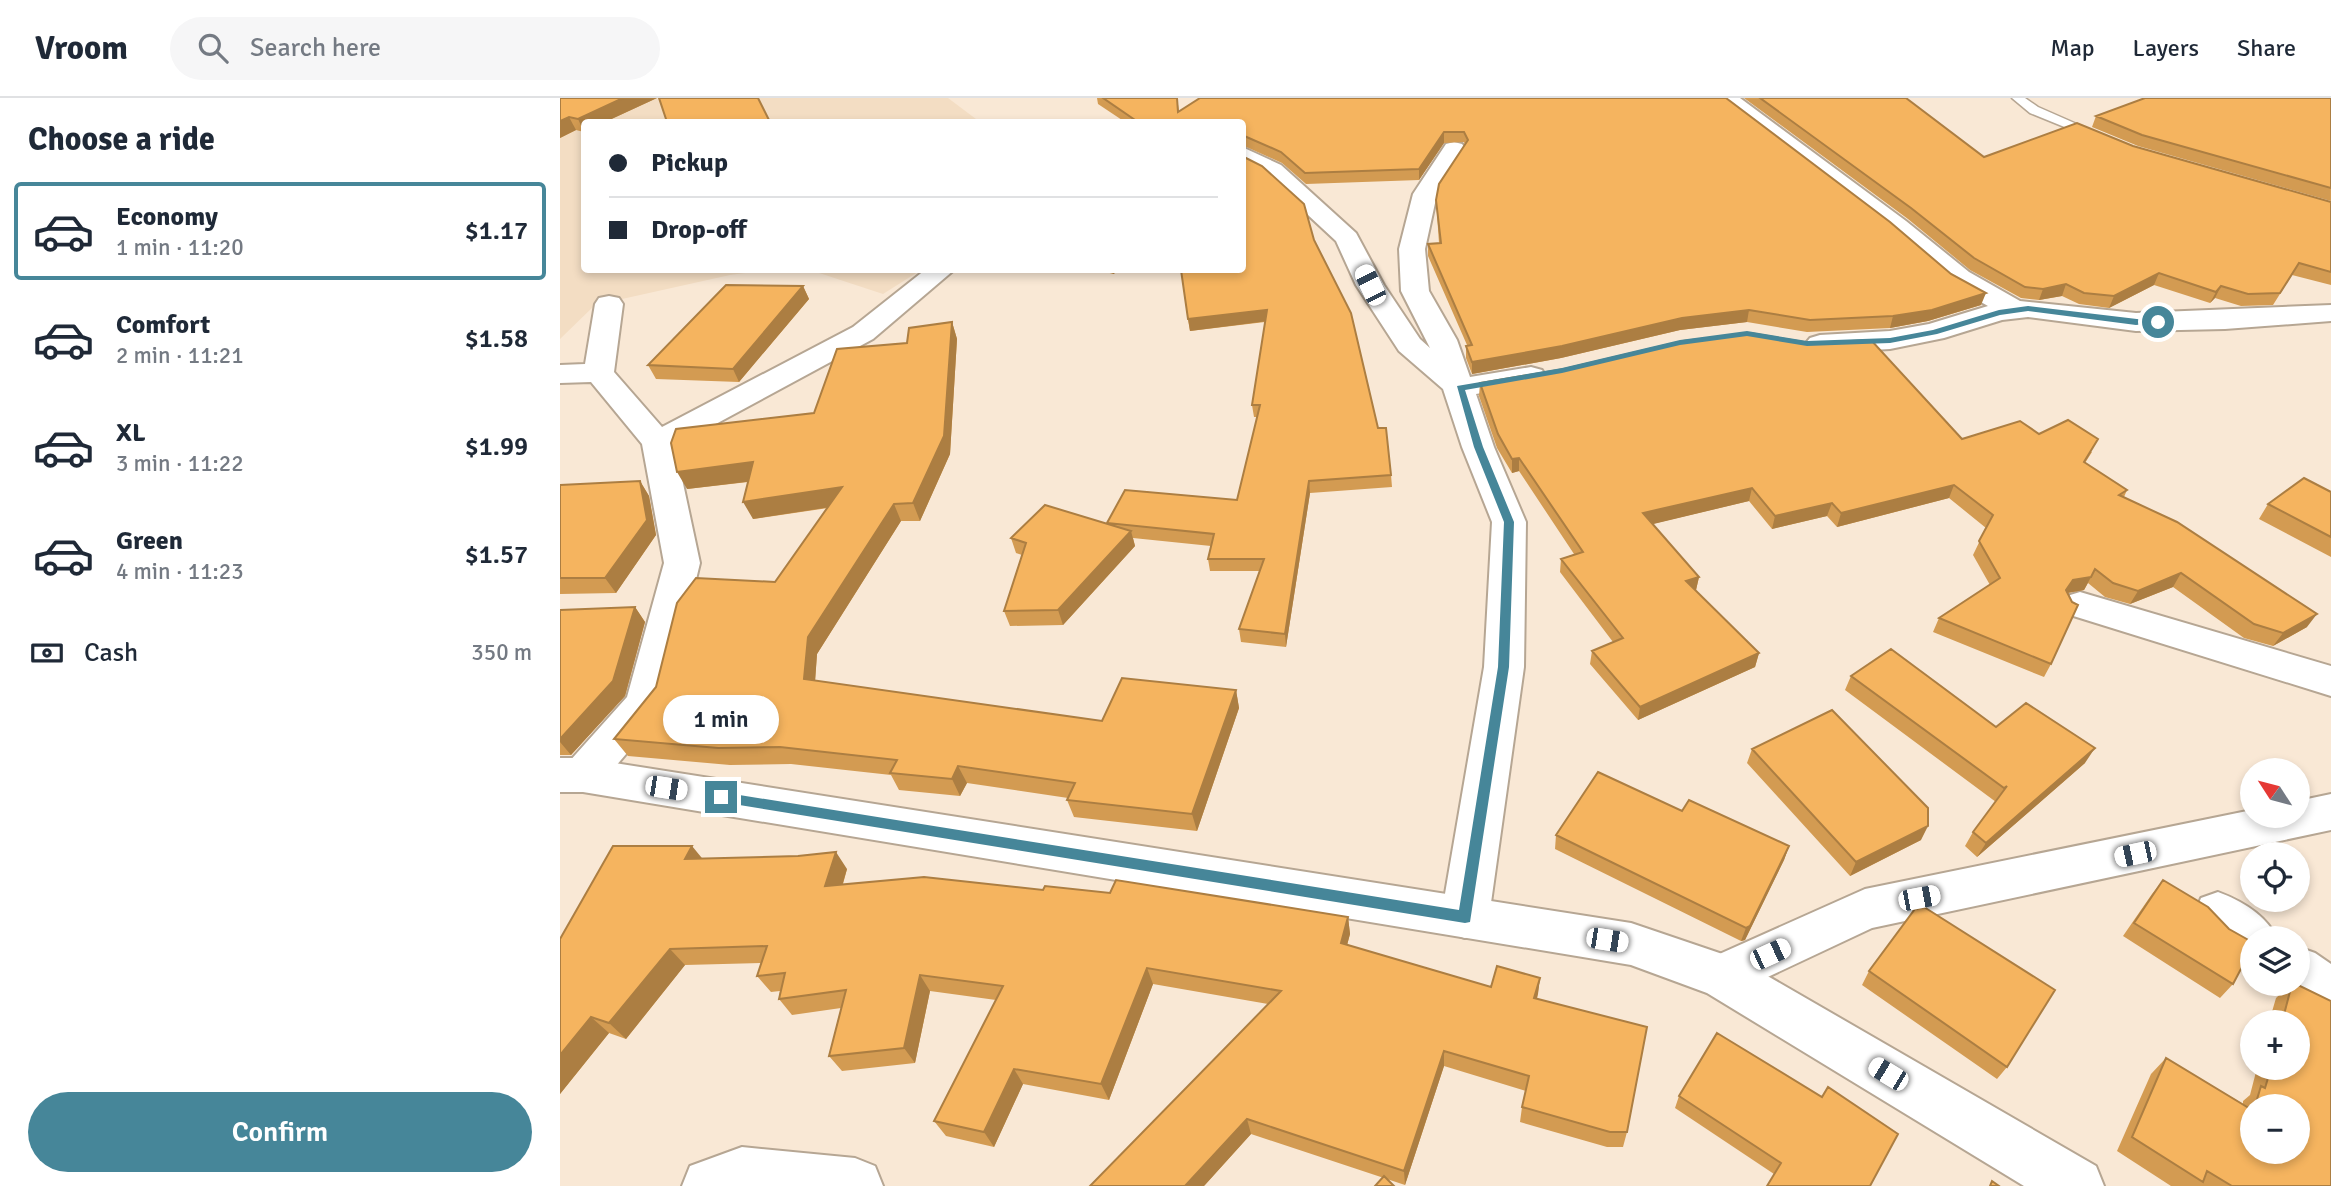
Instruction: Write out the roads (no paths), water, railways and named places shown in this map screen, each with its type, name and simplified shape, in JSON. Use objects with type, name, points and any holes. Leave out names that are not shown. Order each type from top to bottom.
[{"type":"main road","points":[[1727,98],[1897,226],[1959,278],[2015,310]]},
{"type":"main road","points":[[1454,149],[1425,194],[1412,249],[1415,290],[1442,340],[1479,447],[1509,522],[1504,667],[1465,917]]},
{"type":"main road","points":[[1246,156],[1273,170],[1347,238],[1370,285],[1409,345],[1460,388]]},
{"type":"main road","points":[[658,442],[863,333],[937,273]]},
{"type":"main road","points":[[571,775],[646,703],[682,563],[658,442],[599,373],[609,304]]},
{"type":"main road","points":[[1795,342],[1848,344],[1890,340],[1934,332],[1999,312],[2028,309],[2136,322],[2225,320],[2331,313]]},
{"type":"main road","points":[[1460,388],[1562,370]]},
{"type":"main road","points":[[560,374],[599,373]]},
{"type":"main road","points":[[2080,605],[2331,681]]},
{"type":"main road","points":[[571,775],[1631,944],[1723,976],[2076,1186]]},
{"type":"main road","points":[[1723,976],[1865,909],[2331,812]]},
{"type":"main road","points":[[2310,978],[2331,993]]},
{"type":"main road","points":[[710,1186],[742,1175],[855,1186]]},
{"type":"lane","points":[[2018,98],[2034,110],[2108,141]]}]
